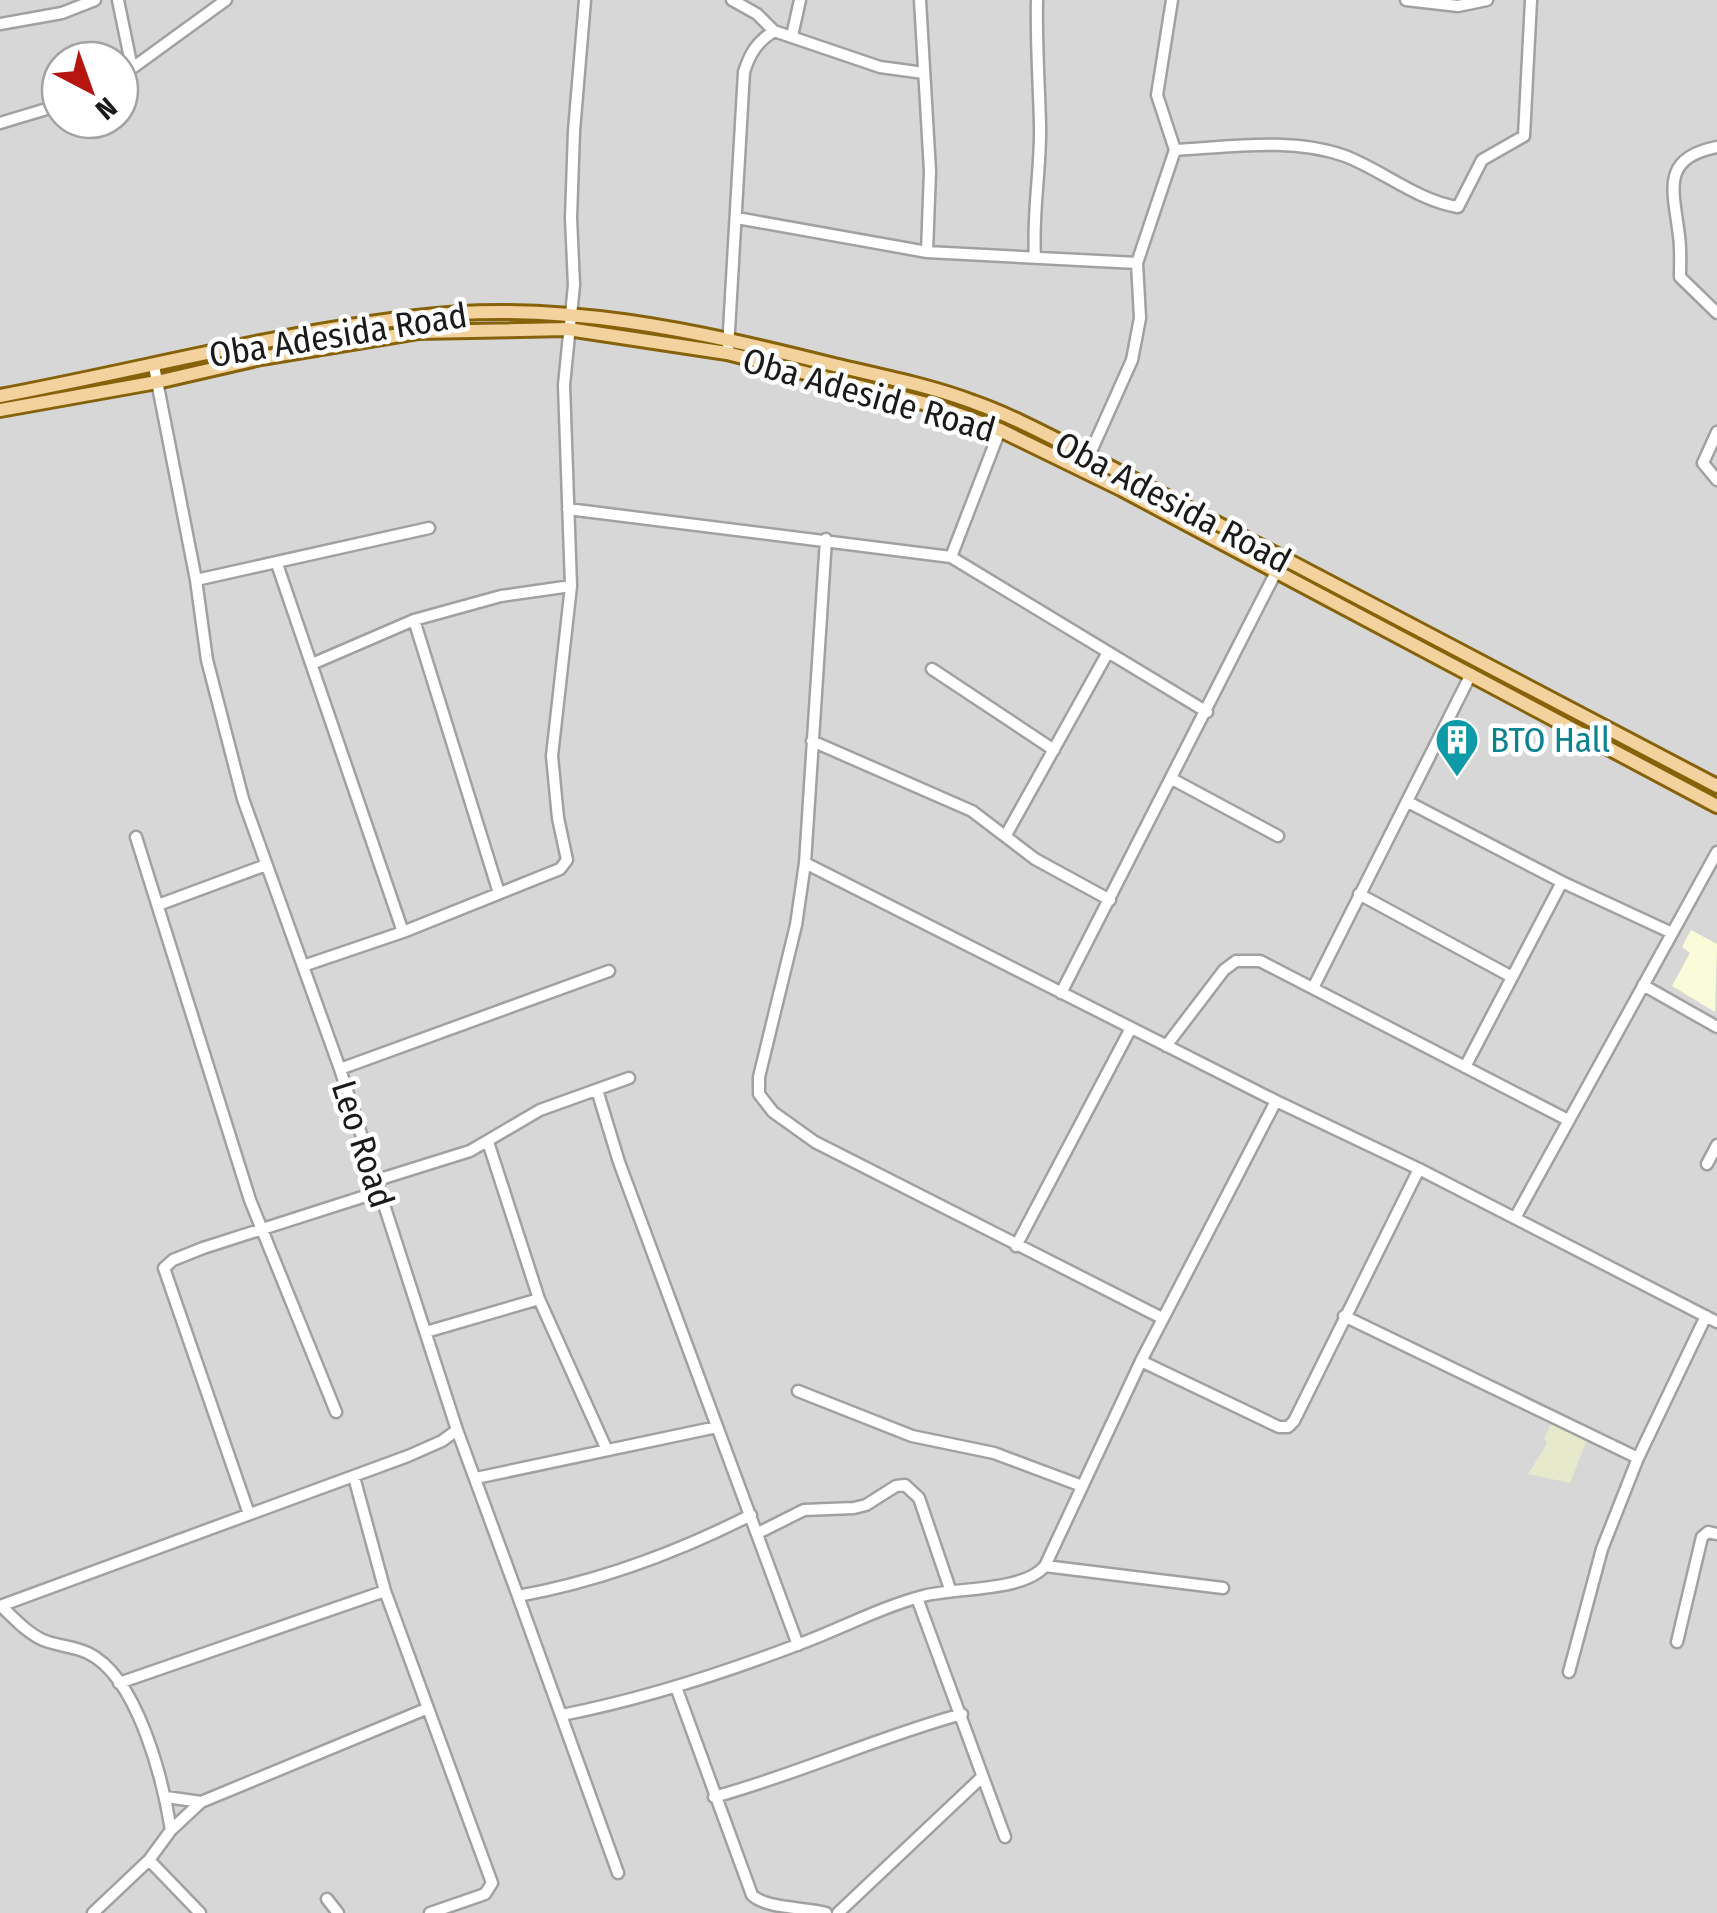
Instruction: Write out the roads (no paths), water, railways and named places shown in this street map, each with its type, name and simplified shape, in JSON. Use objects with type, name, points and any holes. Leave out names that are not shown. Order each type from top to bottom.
[{"type":"main road","name":"Oba Adesida Road","points":[[0,396],[416,316],[469,312],[570,314],[730,339],[972,401],[1089,456],[1254,552],[1510,678],[1717,786]]},
{"type":"main road","name":"Oba Adeside Road","points":[[0,410],[157,382],[261,358],[418,332],[568,329],[726,354],[935,406],[1000,430],[1254,552],[1276,572],[1717,806]]},
{"type":"main road","points":[[1502,692],[1510,678]]},
{"type":"street","points":[[0,24],[62,13],[95,0]]},
{"type":"street","points":[[118,0],[126,40]]},
{"type":"street","points":[[140,62],[226,0]]},
{"type":"street","points":[[303,966],[403,932],[560,869],[568,860],[558,818],[552,756],[571,586],[563,435],[574,273],[574,131],[585,0]]},
{"type":"street","points":[[732,0],[757,14],[774,31],[880,67],[924,73]]},
{"type":"street","points":[[792,36],[800,0]]},
{"type":"street","points":[[920,0],[930,171],[927,252]]},
{"type":"street","points":[[1035,257],[1033,230],[1040,127],[1037,0]]},
{"type":"street","points":[[1089,456],[1132,360],[1140,318],[1137,262],[1175,150],[1158,95],[1172,0]]},
{"type":"street","points":[[1406,0],[1458,6],[1487,0]]},
{"type":"street","points":[[1175,150],[1267,146],[1325,151],[1458,207],[1482,160],[1524,136],[1531,0]]},
{"type":"street","points":[[726,354],[730,339],[744,72],[749,55],[774,31]]},
{"type":"street","points":[[0,123],[40,111]]},
{"type":"street","points":[[1717,147],[1688,156],[1672,186],[1680,238],[1680,277],[1717,313]]},
{"type":"street","points":[[737,218],[927,252],[1137,262]]},
{"type":"street","name":"Leo Road","points":[[154,366],[196,580],[200,624],[242,800],[340,1070],[457,1430],[618,1873]]},
{"type":"street","points":[[952,556],[1000,430]]},
{"type":"street","points":[[1717,432],[1703,463],[1717,480]]},
{"type":"street","points":[[568,509],[952,556],[1207,712]]},
{"type":"street","points":[[196,580],[429,528]]},
{"type":"street","points":[[826,540],[806,863],[759,1094],[773,1112],[815,1142],[1162,1318]]},
{"type":"street","points":[[277,564],[403,932]]},
{"type":"street","points":[[1061,993],[1276,572]]},
{"type":"street","points":[[312,664],[414,620],[501,596],[571,586]]},
{"type":"street","points":[[414,620],[499,893]]},
{"type":"street","points":[[1006,835],[1107,654]]},
{"type":"street","points":[[932,669],[1054,750]]},
{"type":"street","points":[[1313,988],[1471,674]]},
{"type":"street","points":[[812,741],[972,811],[1035,859],[1110,900]]},
{"type":"street","points":[[1172,779],[1278,836]]},
{"type":"street","points":[[1408,802],[1562,882],[1672,933]]},
{"type":"street","points":[[136,837],[262,1230],[336,1412]]},
{"type":"street","points":[[1514,1218],[1717,852]]},
{"type":"street","points":[[806,863],[1276,1101],[1420,1169],[1711,1319],[1638,1458],[1602,1549],[1569,1672]]},
{"type":"street","points":[[158,905],[266,865]]},
{"type":"street","points":[[1465,1067],[1562,882]]},
{"type":"street","points":[[1359,894],[1512,977]]},
{"type":"street","points":[[1166,1046],[1224,970],[1236,960],[1260,961],[1568,1120]]},
{"type":"street","points":[[340,1070],[609,971]]},
{"type":"street","points":[[1643,985],[1717,1027]]},
{"type":"street","points":[[1016,1246],[1131,1028]]},
{"type":"street","points":[[249,1514],[164,1268],[172,1260],[262,1230],[488,1142],[518,1120],[628,1078]]},
{"type":"street","points":[[597,1090],[798,1644]]},
{"type":"street","points":[[562,1716],[676,1687],[916,1598],[950,1589],[1032,1578],[1045,1566],[1141,1360],[1276,1101]]},
{"type":"street","points":[[488,1142],[539,1300],[606,1448]]},
{"type":"street","points":[[1707,1164],[1717,1145]]},
{"type":"street","points":[[1141,1360],[1279,1427],[1288,1427],[1420,1169]]},
{"type":"street","points":[[426,1332],[539,1300]]},
{"type":"street","points":[[1344,1316],[1638,1458]]},
{"type":"street","points":[[798,1391],[912,1436],[994,1454],[1082,1486]]},
{"type":"street","points":[[476,1478],[717,1427]]},
{"type":"street","points":[[0,1606],[354,1476],[442,1441],[457,1430]]},
{"type":"street","points":[[354,1476],[385,1591],[492,1883],[485,1894],[430,1913]]},
{"type":"street","points":[[758,1532],[804,1510],[866,1505],[896,1486],[905,1485],[920,1498],[950,1589]]},
{"type":"street","points":[[518,1596],[606,1577],[677,1550],[751,1515]]},
{"type":"street","points":[[1677,1642],[1702,1537],[1708,1532],[1717,1534]]},
{"type":"street","points":[[1045,1566],[1223,1588]]},
{"type":"street","points":[[119,1683],[385,1591]]},
{"type":"street","points":[[916,1598],[1005,1836]]},
{"type":"street","points":[[0,1606],[43,1640],[87,1652],[119,1683],[152,1750],[171,1830]]},
{"type":"street","points":[[676,1687],[752,1895],[759,1902],[826,1913]]},
{"type":"street","points":[[93,1913],[149,1860],[171,1830],[201,1802],[426,1709]]},
{"type":"street","points":[[714,1797],[788,1776],[896,1734],[962,1714]]},
{"type":"street","points":[[838,1913],[982,1777]]},
{"type":"street","points":[[166,1796],[201,1802]]},
{"type":"street","points":[[149,1860],[200,1913]]},
{"type":"street","points":[[326,1900],[338,1913]]},
{"type":"place","name":"BTO Hall","points":[[1457,778]]}]
